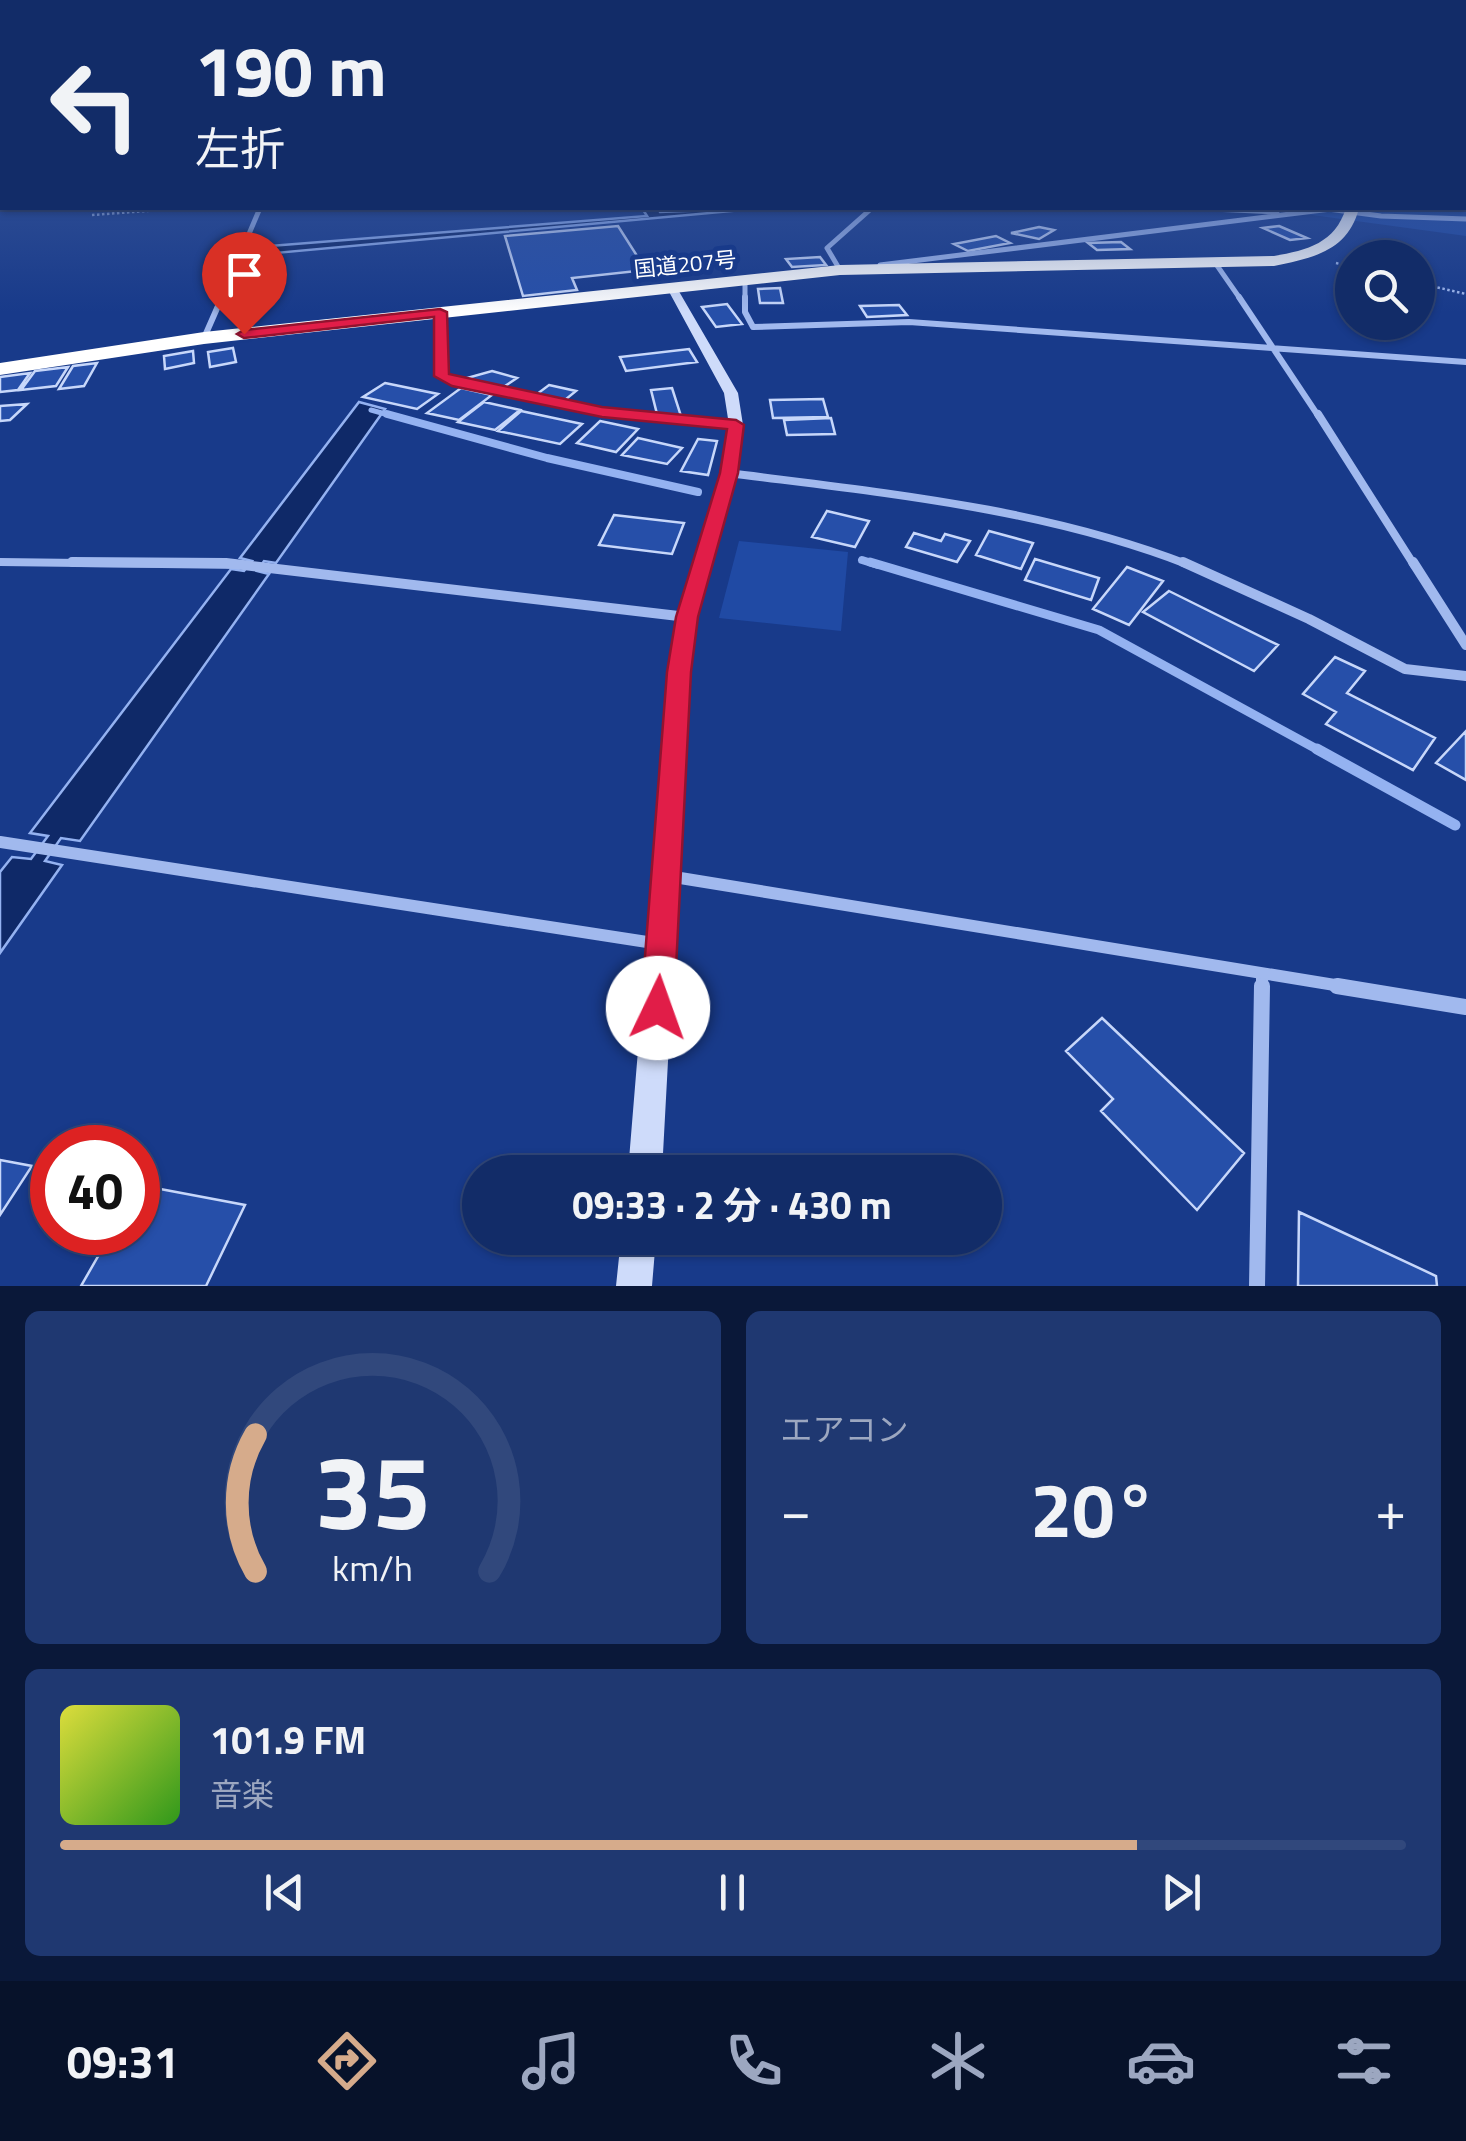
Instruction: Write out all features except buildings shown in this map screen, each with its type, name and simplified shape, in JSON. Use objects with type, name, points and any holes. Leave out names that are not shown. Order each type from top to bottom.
[{"type":"highway","name":"国道207号","points":[[0,369],[204,338],[840,270],[1274,262],[1314,253],[1347,231],[1352,210]]},
{"type":"street","points":[[204,338],[259,210]]},
{"type":"street","points":[[870,210],[826,248],[840,270],[1331,210],[1466,219]]},
{"type":"street","points":[[1229,210],[1308,214]]},
{"type":"street","points":[[1216,264],[1466,644]]},
{"type":"street","points":[[745,280],[745,312],[753,327],[910,322],[1466,362]]},
{"type":"street","points":[[646,1155],[679,672],[687,617],[729,473],[736,425],[731,393],[672,288]]},
{"type":"street","points":[[440,312],[442,376],[602,412],[736,425]]},
{"type":"street","points":[[729,473],[918,497],[1067,526],[1185,563],[1309,618],[1405,668],[1466,676]]},
{"type":"street","points":[[0,562],[244,565],[687,617]]},
{"type":"street","points":[[0,842],[661,944]]},
{"type":"street","points":[[665,875],[1466,1007]]},
{"type":"street","points":[[1257,1286],[1262,974]]},
{"type":"street","points":[[634,1286],[637,1255]]},
{"type":"path","points":[[92,215],[161,210]]},
{"type":"path","points":[[1435,287],[1466,294]]},
{"type":"shaded area","points":[[643,210],[743,210],[242,256],[245,248],[647,216]]},
{"type":"shaded area","points":[[1275,210],[1466,210],[1466,236]]},
{"type":"shaded area","points":[[359,402],[385,409],[276,563],[264,561],[257,571],[269,574],[80,841],[61,838],[45,861],[62,865],[0,953],[0,872],[12,857],[31,859],[48,836],[30,833],[231,569],[244,571],[252,561],[240,558]]},
{"type":"shaded area","points":[[739,541],[848,552],[841,631],[719,618]]},
{"type":"waterway","points":[[371,410],[396,417]]},
{"type":"waterway","points":[[387,414],[547,458],[698,492]]},
{"type":"waterway","points":[[862,560],[878,565]]},
{"type":"waterway","points":[[870,562],[1099,630],[1322,752]]},
{"type":"waterway","points":[[1317,749],[1455,825]]},
{"type":"route","points":[[244,334],[440,312],[442,376],[534,400],[602,412],[736,425],[729,473],[687,617],[679,672],[658,1008]]}]
